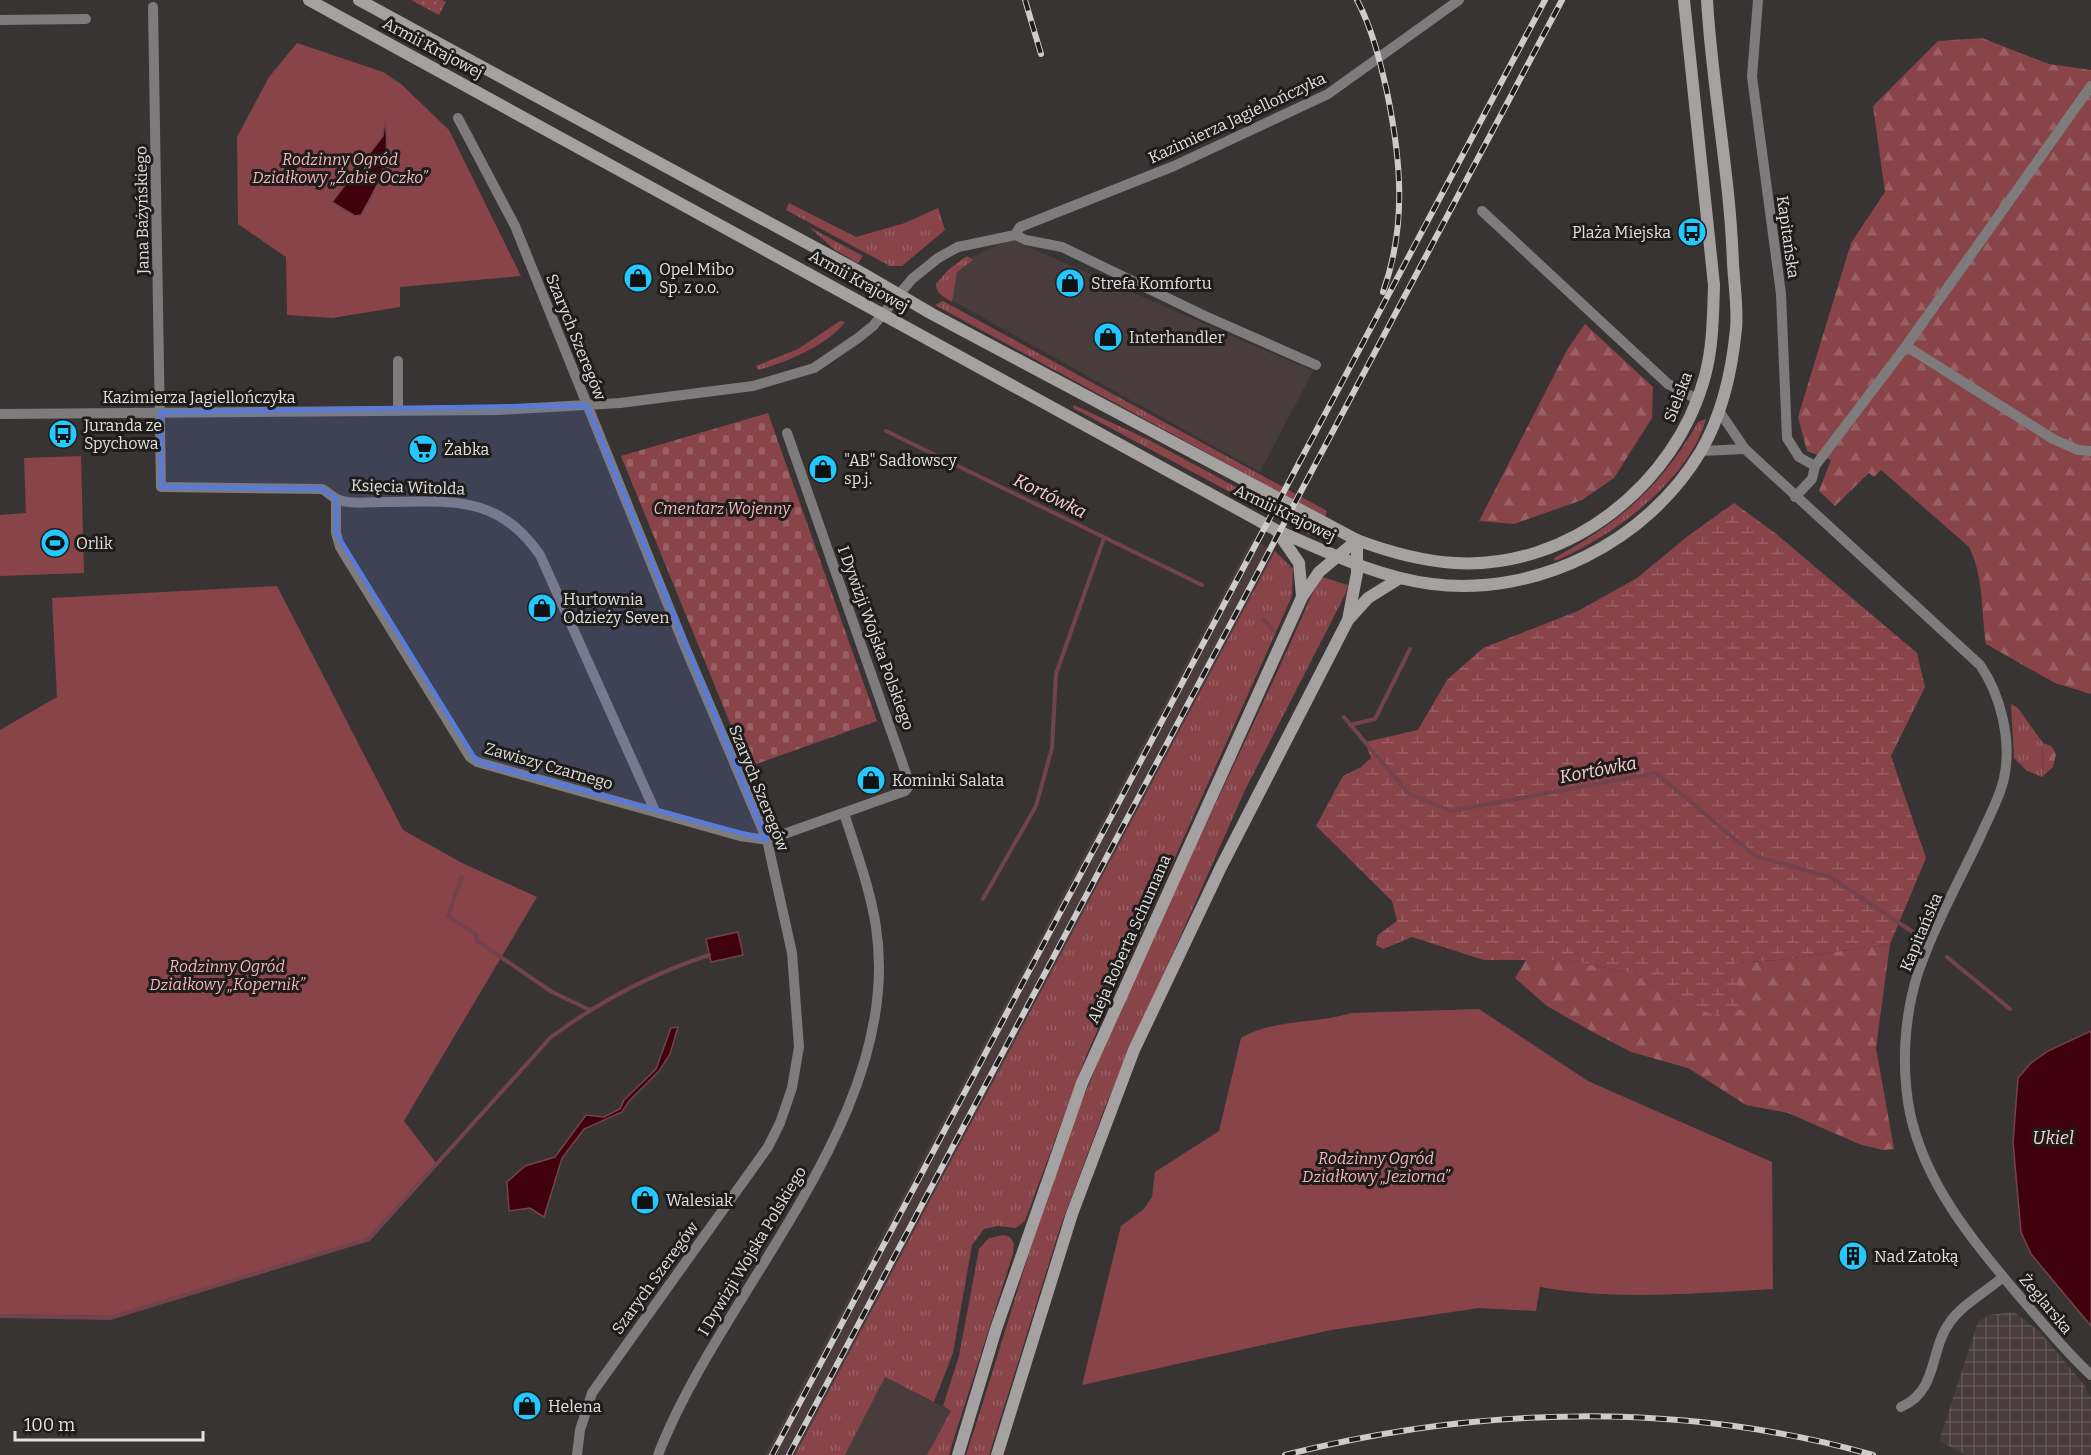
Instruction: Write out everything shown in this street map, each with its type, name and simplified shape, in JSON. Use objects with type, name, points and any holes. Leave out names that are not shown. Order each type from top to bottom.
[{"type":"main road","name":"Armii Krajowej","points":[[309,0],[1276,530],[1358,565],[1400,579]]},
{"type":"main road","name":"Armii Krajowej","points":[[358,0],[898,295],[1357,540]]},
{"type":"main road","name":"Sielska","points":[[1357,540],[1413,558],[1456,563],[1502,560],[1539,551],[1594,525],[1637,493],[1680,438],[1705,375],[1713,332],[1714,285],[1684,0]]},
{"type":"main road","points":[[997,1455],[1072,1214],[1134,1050],[1221,867],[1348,620],[1368,598],[1400,579],[1433,584],[1478,586],[1535,577],[1573,563],[1609,544],[1645,516],[1678,482],[1701,451],[1719,411],[1736,328],[1731,215],[1710,51],[1707,0]]},
{"type":"main road","points":[[1276,530],[1299,563],[1302,597]]},
{"type":"main road","points":[[1348,620],[1358,565],[1357,540]]},
{"type":"main road","name":"Aleja Roberta Schumana","points":[[958,1455],[1000,1319],[1082,1083],[1302,597],[1319,572],[1357,540]]},
{"type":"street","name":"Kazimierza Jagiellończyka","points":[[1015,235],[1020,227],[1174,166],[1328,94],[1459,0]]},
{"type":"street","name":"Kapitańska","points":[[1758,0],[1752,77],[1780,294],[1787,438],[1798,457],[1815,466]]},
{"type":"street","name":"Jana Bażyńskiego","points":[[153,7],[160,412]]},
{"type":"street","points":[[0,20],[86,19]]},
{"type":"street","points":[[1795,497],[1812,479],[1815,466],[1906,346],[2091,86]]},
{"type":"street","name":"Szarych Szeregów","points":[[458,117],[515,226],[767,840],[792,953],[798,1008],[800,1047],[792,1088],[780,1124],[768,1147],[592,1393],[580,1430],[577,1455]]},
{"type":"street","points":[[1482,211],[1668,384],[1697,399]]},
{"type":"street","name":"Kazimierza Jagiellończyka","points":[[0,414],[498,410],[587,405],[726,390],[785,379],[814,368],[868,331],[922,270],[958,247],[1015,235],[1026,240],[1062,247],[1205,316],[1316,364]]},
{"type":"street","points":[[1906,346],[2053,439],[2078,450],[2091,451]]},
{"type":"street","points":[[398,361],[398,411]]},
{"type":"street","name":"Kapitańska","points":[[1719,411],[1745,449],[1980,665],[1990,679],[2001,715],[2006,745],[2004,777],[1919,971],[1907,1025],[1905,1065],[1913,1123],[1932,1176],[1960,1221],[2003,1277]]},
{"type":"street","name":"Księcia Witolda","points":[[160,412],[161,487],[322,489],[336,499],[355,502],[444,502],[476,505],[501,517],[528,538],[540,555],[656,811]]},
{"type":"street","name":"I Dywizji Wojska Polskiego","points":[[767,840],[905,790],[910,785],[910,778],[788,433]]},
{"type":"street","points":[[1701,451],[1745,449]]},
{"type":"street","name":"Zawiszy Czarnego","points":[[336,499],[336,532],[340,547],[470,757],[477,762],[740,836],[767,840]]},
{"type":"street","name":"I Dywizji Wojska Polskiego","points":[[658,1455],[694,1378],[816,1175],[857,1083],[877,1005],[877,928],[868,886],[843,813]]},
{"type":"street","points":[[1901,1407],[1920,1393],[1930,1380],[1950,1321],[2003,1277]]},
{"type":"street","name":"Żeglarska","points":[[2003,1277],[2064,1348],[2091,1375]]},
{"type":"highlighted area","points":[[587,405],[767,840],[477,762],[336,533],[336,499],[322,489],[161,487],[160,412]]},
{"type":"shaded area","points":[[1010,239],[1313,371],[1260,472],[953,301],[953,266]]},
{"type":"shaded area","points":[[1252,539],[1275,551],[1077,926],[795,1455],[765,1455]]},
{"type":"shaded area","points":[[2014,1312],[2040,1332],[2085,1386],[2091,1398],[2091,1455],[1966,1455],[1939,1441],[1978,1322],[1989,1315]]},
{"type":"shaded area","points":[[885,1377],[951,1411],[927,1455],[845,1455]]},
{"type":"green space","points":[[411,0],[442,0],[446,2],[439,15]]},
{"type":"green space","points":[[1982,38],[2049,64],[2091,70],[2091,694],[2055,683],[1986,644],[1980,582],[1969,547],[1881,470],[1874,477],[1869,473],[1835,506],[1819,491],[1831,460],[1807,451],[1798,417],[1851,243],[1885,192],[1873,106],[1938,41]]},
{"type":"green space","name":"Rodzinny Ogród Działkowy „Żabie Oczko”","points":[[297,43],[383,72],[401,84],[449,130],[521,276],[400,287],[400,307],[332,318],[287,315],[286,257],[238,224],[237,137],[269,77]]},
{"type":"green space","points":[[789,203],[856,237],[905,223],[938,208],[945,230],[902,266],[890,266],[786,210]]},
{"type":"green space","points":[[809,227],[863,256],[858,263],[835,250]]},
{"type":"green space","points":[[967,256],[973,260],[957,272],[952,302],[939,293],[936,284],[948,270]]},
{"type":"green space","points":[[943,301],[1327,511],[1325,517],[935,305]]},
{"type":"green space","points":[[840,321],[845,322],[817,345],[793,358],[758,370],[756,366],[798,349]]},
{"type":"green space","points":[[1585,324],[1653,387],[1652,418],[1614,478],[1582,500],[1514,524],[1479,521],[1567,350]]},
{"type":"green space","points":[[1074,405],[1149,440],[1319,532],[1316,538],[1073,408]]},
{"type":"green space","name":"Cmentarz Wojenny","points":[[768,413],[877,721],[748,767],[621,456]]},
{"type":"green space","points":[[1706,419],[1697,442],[1683,464],[1645,505],[1600,538],[1555,561],[1554,558],[1599,531],[1636,501],[1669,466],[1698,422]]},
{"type":"green space","name":"Orlik","points":[[81,456],[84,573],[0,576],[0,515],[26,513],[24,458]]},
{"type":"green space","points":[[1734,503],[1775,533],[1917,653],[1925,687],[1891,756],[1926,858],[1890,944],[1779,960],[1734,963],[1742,1009],[1718,1016],[1684,1005],[1634,974],[1570,960],[1484,960],[1412,937],[1383,949],[1376,945],[1378,935],[1397,921],[1392,901],[1316,826],[1343,776],[1361,767],[1371,758],[1365,742],[1418,730],[1447,680],[1483,648],[1578,611],[1637,578],[1688,536]]},
{"type":"green space","points":[[1275,551],[1293,569],[1292,596],[1086,1056],[1025,1221],[1016,1228],[998,1226],[984,1229],[972,1245],[953,1353],[934,1402],[885,1377],[845,1455],[795,1455]]},
{"type":"green space","points":[[1322,577],[1348,585],[1346,593],[1245,790],[1105,1107],[1060,1228],[989,1455],[966,1455],[1036,1232],[1083,1099],[1138,971],[1313,592]]},
{"type":"green space","name":"Rodzinny Ogród Działkowy „Kopernik”","points":[[277,586],[403,830],[462,863],[537,897],[404,1121],[437,1164],[368,1239],[111,1316],[0,1314],[0,730],[57,697],[52,598]]},
{"type":"green space","points":[[2011,704],[2018,708],[2043,743],[2042,777],[2027,771],[2014,758]]},
{"type":"green space","points":[[2043,743],[2051,746],[2056,754],[2053,767],[2042,777]]},
{"type":"green space","points":[[1890,944],[1876,1048],[1894,1149],[1883,1150],[1859,1144],[1788,1113],[1746,1105],[1688,1068],[1631,1052],[1547,1006],[1515,978],[1526,960],[1570,960],[1634,974],[1684,1005],[1734,963],[1779,960]]},
{"type":"green space","name":"Rodzinny Ogród Działkowy „Jeziorna”","points":[[1479,1009],[1588,1081],[1772,1162],[1773,1289],[1627,1295],[1540,1287],[1536,1311],[1479,1308],[1331,1330],[1082,1385],[1121,1226],[1144,1209],[1152,1197],[1155,1172],[1219,1131],[1241,1038],[1266,1028],[1351,1013]]},
{"type":"green space","points":[[1004,1235],[1010,1237],[1014,1244],[1013,1254],[949,1455],[927,1455],[951,1411],[943,1406],[959,1356],[979,1249],[989,1238]]},
{"type":"water","points":[[385,121],[387,148],[383,170],[361,215],[355,216],[332,202],[383,136]]},
{"type":"water","points":[[738,932],[743,955],[711,962],[706,939]]},
{"type":"water","points":[[678,1027],[670,1054],[659,1071],[629,1101],[622,1112],[584,1129],[562,1158],[544,1217],[530,1208],[509,1211],[507,1182],[525,1166],[555,1157],[586,1115],[604,1117],[620,1109],[624,1100],[656,1069],[671,1028]]},
{"type":"water","name":"Ukiel","points":[[2091,1031],[2091,1326],[2031,1254],[2021,1232],[2013,1142],[2018,1078],[2031,1063],[2048,1051]]},
{"type":"waterway","name":"Kortówka","points":[[886,431],[1202,585]]},
{"type":"waterway","points":[[983,899],[1036,806],[1052,748],[1056,674],[1104,538]]},
{"type":"waterway","name":"Kortówka","points":[[1263,619],[1273,630]]},
{"type":"waterway","points":[[1350,725],[1375,719],[1410,649]]},
{"type":"waterway","name":"Kortówka","points":[[1344,717],[1409,794],[1451,811],[1656,773],[1755,856],[1830,877],[1919,936]]},
{"type":"waterway","points":[[462,877],[448,916],[477,935],[476,940],[552,992],[590,1010]]},
{"type":"waterway","points":[[0,1316],[110,1318],[369,1239],[550,1038],[626,990],[709,955]]},
{"type":"waterway","name":"Kortówka","points":[[1947,957],[2010,1009]]},
{"type":"railway","points":[[1025,0],[1041,54]]},
{"type":"railway","points":[[1357,0],[1371,33],[1381,68],[1396,143],[1399,217],[1391,267],[1383,292]]},
{"type":"railway","points":[[772,1455],[1545,0]]},
{"type":"railway","points":[[789,1455],[1562,0]]},
{"type":"railway","points":[[1285,1455],[1357,1439],[1431,1427],[1505,1419],[1579,1416],[1654,1418],[1728,1425],[1801,1437],[1873,1455]]},
{"type":"place","name":"Plaża Miejska","points":[[1692,232]]},
{"type":"place","name":"Opel Mibo Sp. z o.o.","points":[[638,278]]},
{"type":"place","name":"Strefa Komfortu","points":[[1070,283]]},
{"type":"place","name":"Interhandler","points":[[1108,337]]},
{"type":"place","name":"Juranda ze Spychowa","points":[[63,434]]},
{"type":"place","name":"Żabka","points":[[423,449]]},
{"type":"place","name":"\"AB\" Sadłowscy sp.j.","points":[[823,469]]},
{"type":"place","name":"Orlik","points":[[55,543]]},
{"type":"place","name":"Hurtownia Odzieży Seven","points":[[542,608]]},
{"type":"place","name":"Kominki Salata","points":[[871,780]]},
{"type":"place","name":"Walesiak","points":[[645,1200]]},
{"type":"place","name":"Nad Zatoką","points":[[1853,1256]]},
{"type":"place","name":"Helena","points":[[527,1406]]}]
